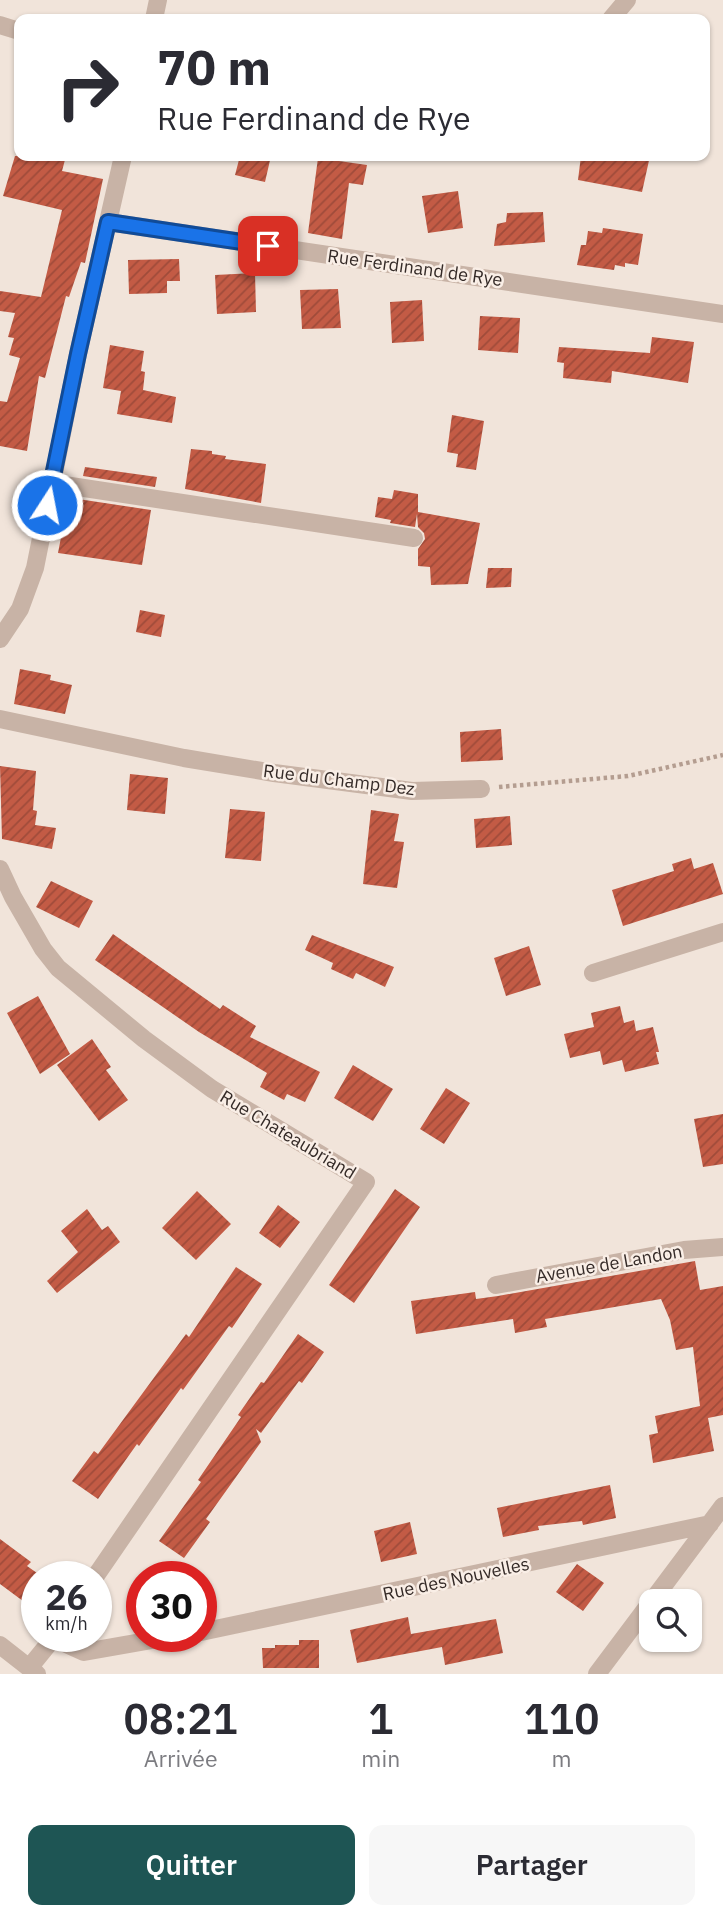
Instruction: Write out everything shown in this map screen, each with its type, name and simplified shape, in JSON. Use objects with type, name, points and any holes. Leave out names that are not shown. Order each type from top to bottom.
[{"type":"street","points":[[615,14],[627,0]]},
{"type":"street","points":[[0,639],[16,617],[29,589],[122,161]]},
{"type":"street","name":"Rue Ferdinand de Rye","points":[[108,222],[723,314]]},
{"type":"street","points":[[51,483],[414,538]]},
{"type":"street","name":"Rue du Champ Dez","points":[[0,719],[274,774],[412,791],[481,789]]},
{"type":"street","name":"Rue Chateaubriand","points":[[0,869],[37,939],[58,968],[144,1039],[212,1089],[366,1182],[106,1561]]},
{"type":"street","points":[[593,973],[723,932]]},
{"type":"street","name":"Avenue de Landon","points":[[496,1285],[684,1250],[723,1247]]},
{"type":"street","points":[[661,1589],[723,1506]]},
{"type":"street","name":"Rue des Nouvelles","points":[[217,1629],[710,1524]]},
{"type":"street","points":[[597,1674],[639,1618]]},
{"type":"street","points":[[0,1645],[33,1671],[45,1652]]},
{"type":"path","points":[[481,789],[628,776],[723,755]]},
{"type":"building","points":[[14,159],[65,161],[62,171],[103,179],[85,263],[81,262],[69,297],[66,296],[45,378],[39,376],[27,451],[0,446],[0,401],[7,402],[20,358],[9,355],[14,338],[8,337],[15,313],[0,311],[0,291],[41,297],[62,210],[3,196]]},
{"type":"building","points":[[239,161],[270,161],[265,182],[235,175]]},
{"type":"building","points":[[318,161],[367,165],[363,185],[349,183],[342,239],[308,233]]},
{"type":"building","points":[[580,161],[649,161],[642,192],[578,180]]},
{"type":"building","points":[[458,191],[463,228],[428,233],[422,196]]},
{"type":"building","points":[[543,212],[545,242],[494,246],[497,224],[506,222],[507,213]]},
{"type":"building","points":[[603,228],[643,234],[638,265],[615,265],[614,270],[577,265],[581,245],[586,245],[588,231],[602,233]]},
{"type":"building","points":[[179,259],[180,281],[167,281],[167,293],[129,294],[128,260]]},
{"type":"building","points":[[255,273],[256,312],[217,314],[215,275]]},
{"type":"building","points":[[338,289],[341,328],[302,329],[300,290]]},
{"type":"building","points":[[422,300],[424,341],[392,343],[390,302]]},
{"type":"building","points":[[480,316],[520,318],[518,353],[478,350]]},
{"type":"building","points":[[652,337],[694,342],[688,383],[612,371],[611,383],[563,378],[564,363],[557,362],[559,347],[650,353]]},
{"type":"building","points":[[110,345],[144,351],[141,371],[145,372],[143,390],[176,397],[172,423],[117,414],[121,391],[103,388]]},
{"type":"building","points":[[452,415],[484,421],[476,470],[456,467],[458,454],[447,452]]},
{"type":"building","points":[[191,449],[212,451],[212,454],[226,456],[225,459],[266,464],[261,503],[185,489]]},
{"type":"building","points":[[85,467],[157,477],[155,487],[83,476]]},
{"type":"building","points":[[394,490],[418,494],[418,512],[480,523],[468,584],[431,585],[430,567],[418,566],[418,549],[425,539],[424,533],[418,527],[417,514],[415,527],[390,523],[391,520],[375,517],[378,497],[392,499]]},
{"type":"building","points":[[78,499],[151,510],[142,565],[58,553],[68,501],[78,503]]},
{"type":"building","points":[[488,568],[512,568],[511,587],[486,588]]},
{"type":"building","points":[[140,610],[165,615],[161,637],[136,632]]},
{"type":"building","points":[[20,669],[51,675],[50,680],[72,685],[65,714],[14,704]]},
{"type":"building","points":[[501,729],[503,760],[461,762],[460,732]]},
{"type":"building","points":[[0,766],[36,771],[33,810],[37,811],[35,825],[56,828],[52,849],[2,839]]},
{"type":"building","points":[[130,774],[168,778],[165,814],[127,810]]},
{"type":"building","points":[[230,809],[265,812],[261,861],[225,858]]},
{"type":"building","points":[[371,810],[399,814],[394,841],[404,842],[397,888],[363,884]]},
{"type":"building","points":[[510,816],[512,845],[476,848],[474,819]]},
{"type":"building","points":[[691,858],[694,869],[713,863],[723,894],[623,926],[612,890],[674,871],[672,864]]},
{"type":"building","points":[[51,881],[93,901],[79,928],[36,907]]},
{"type":"building","points":[[113,934],[220,1009],[223,1005],[256,1026],[250,1037],[320,1072],[305,1102],[287,1094],[284,1100],[260,1087],[267,1073],[199,1032],[95,960]]},
{"type":"building","points":[[312,935],[394,967],[385,987],[356,973],[353,979],[331,969],[333,963],[305,950]]},
{"type":"building","points":[[529,946],[541,985],[506,996],[494,958]]},
{"type":"building","points":[[38,996],[70,1054],[40,1074],[7,1013]]},
{"type":"building","points":[[620,1006],[624,1023],[634,1020],[636,1031],[653,1027],[659,1064],[625,1072],[622,1060],[603,1065],[600,1051],[570,1058],[564,1034],[594,1027],[591,1013]]},
{"type":"building","points":[[92,1039],[111,1067],[106,1070],[128,1100],[99,1121],[57,1065]]},
{"type":"building","points":[[353,1065],[393,1089],[373,1121],[334,1098]]},
{"type":"building","points":[[446,1088],[470,1103],[444,1144],[420,1129]]},
{"type":"building","points":[[723,1114],[723,1164],[703,1167],[694,1119]]},
{"type":"building","points":[[395,1189],[420,1207],[354,1303],[329,1285]]},
{"type":"building","points":[[197,1191],[231,1224],[196,1260],[162,1228]]},
{"type":"building","points":[[278,1205],[300,1222],[280,1248],[259,1233]]},
{"type":"building","points":[[87,1209],[102,1230],[108,1226],[120,1242],[57,1293],[47,1281],[78,1252],[61,1231]]},
{"type":"building","points":[[695,1261],[700,1290],[723,1286],[723,1415],[708,1418],[714,1451],[653,1463],[649,1435],[658,1433],[655,1416],[700,1406],[693,1347],[676,1350],[670,1320],[661,1299],[545,1319],[547,1327],[515,1333],[513,1319],[416,1334],[411,1301],[475,1292],[476,1299],[498,1296]]},
{"type":"building","points":[[236,1267],[262,1284],[232,1328],[229,1326],[183,1390],[181,1388],[139,1446],[137,1444],[98,1499],[72,1481],[94,1451],[98,1454],[186,1334],[189,1337]]},
{"type":"building","points":[[298,1334],[324,1352],[261,1433],[256,1429],[261,1442],[206,1519],[210,1522],[184,1558],[159,1541],[201,1482],[198,1480],[241,1417],[238,1415]]},
{"type":"building","points":[[610,1485],[616,1518],[583,1525],[582,1521],[538,1526],[539,1530],[503,1537],[497,1508]]},
{"type":"building","points":[[410,1522],[417,1554],[381,1562],[374,1531]]},
{"type":"building","points":[[0,1539],[30,1561],[21,1561],[21,1600],[0,1584]]},
{"type":"building","points":[[577,1564],[604,1583],[583,1611],[556,1592]]},
{"type":"building","points":[[408,1617],[411,1634],[496,1619],[503,1653],[445,1665],[442,1647],[357,1663],[350,1630]]},
{"type":"building","points":[[299,1640],[319,1640],[319,1668],[263,1668],[262,1648],[299,1645]]},
{"type":"route","points":[[47,505],[108,222],[268,246]]}]
